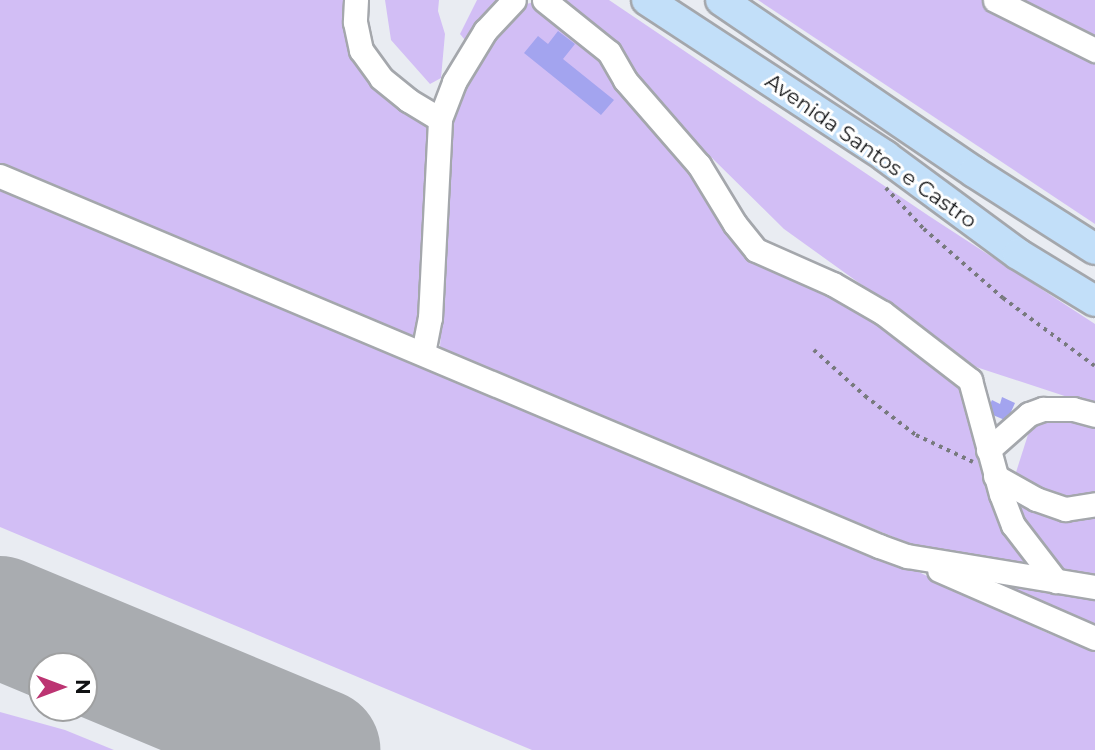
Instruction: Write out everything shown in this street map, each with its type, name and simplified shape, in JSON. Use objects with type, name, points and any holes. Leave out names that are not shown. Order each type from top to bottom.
[{"type":"main road","name":"Avenida Santos e Castro","points":[[648,0],[885,156],[1018,254],[1095,301]]},
{"type":"main road","name":"Avenida Santos e Castro","points":[[720,0],[974,172],[1095,249]]},
{"type":"street","points":[[356,0],[355,22],[361,50],[381,78],[408,100],[440,119]]},
{"type":"street","points":[[423,353],[430,318],[440,119],[454,82],[485,31],[514,0]]},
{"type":"street","points":[[544,0],[609,52],[625,80],[699,164],[735,224],[756,250],[833,284],[883,313],[970,380],[995,476],[1013,525],[1056,581]]},
{"type":"street","points":[[995,0],[1095,50]]},
{"type":"street","points":[[0,176],[907,556],[1095,638]]},
{"type":"street","points":[[988,450],[1029,414],[1043,409],[1073,409],[1095,415]]},
{"type":"street","points":[[995,476],[1036,499],[1065,509],[1095,504]]},
{"type":"street","points":[[907,556],[1095,587]]},
{"type":"path","points":[[878,179],[924,229],[1003,298],[1095,366]]},
{"type":"path","points":[[814,350],[865,396],[916,435],[995,476]]},
{"type":"shaded area","points":[[0,0],[349,0],[355,42],[408,110],[430,128],[417,336],[406,338],[0,164]]},
{"type":"shaded area","points":[[385,0],[439,0],[438,11],[445,34],[441,78],[430,84],[391,40]]},
{"type":"shaded area","points":[[477,0],[501,0],[470,46],[460,34]]},
{"type":"shaded area","points":[[559,0],[609,0],[929,216],[1095,324],[1095,406],[976,367],[784,229],[637,84]]},
{"type":"shaded area","points":[[758,0],[1095,0],[1095,224]]},
{"type":"shaded area","points":[[537,1],[592,44],[705,186],[747,250],[878,314],[959,376],[1035,567],[916,546],[443,355],[440,347],[454,121],[468,76],[505,15],[520,6]]},
{"type":"shaded area","points":[[0,185],[906,566],[1045,632],[1095,652],[1095,750],[532,750],[0,527]]},
{"type":"shaded area","points":[[1046,414],[1095,423],[1095,576],[1058,567],[1013,502],[1010,491],[1033,419]]},
{"type":"shaded area","points":[[1013,581],[1095,595],[1095,628],[1014,593]]},
{"type":"shaded area","points":[[0,712],[28,720],[28,722],[65,730],[114,750],[0,750]]},
{"type":"building","points":[[558,31],[575,44],[563,59],[614,100],[601,115],[524,53],[538,36],[548,44]]},
{"type":"building","points":[[1002,397],[1015,403],[1007,421],[986,412],[992,400],[1000,404]]},
{"type":"taxiway","points":[[0,627],[136,674]]},
{"type":"runway","points":[[0,617],[319,750]]}]
